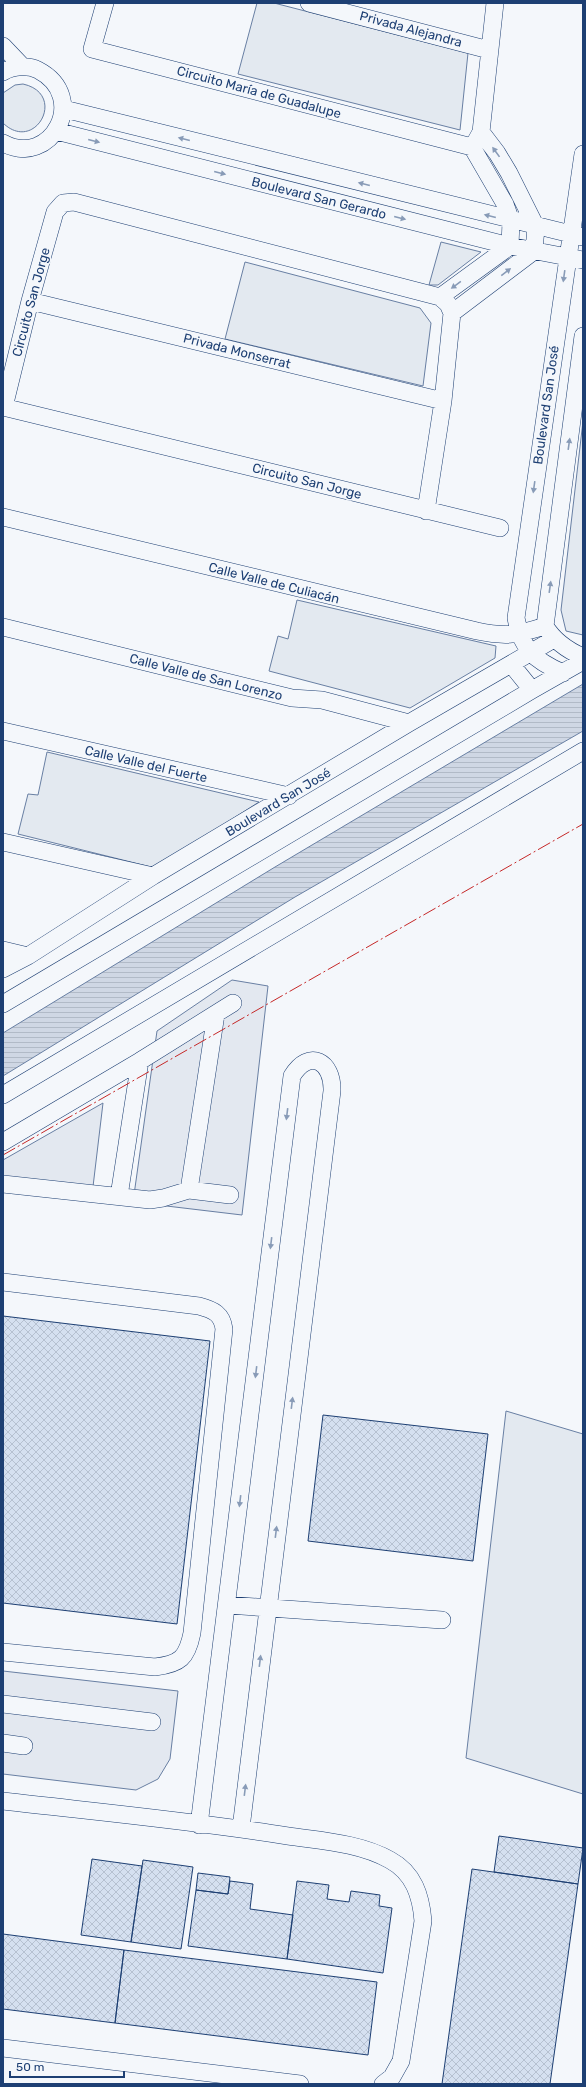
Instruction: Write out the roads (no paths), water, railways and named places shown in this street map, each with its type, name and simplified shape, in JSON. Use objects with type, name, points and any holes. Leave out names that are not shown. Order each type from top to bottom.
[{"type":"street","name":"Circuito María de Guadalupe","points":[[105,3],[92,49],[472,147]]},
{"type":"street","name":"Privada Alejandra","points":[[309,3],[489,50]]},
{"type":"street","points":[[426,511],[443,401],[452,313],[448,304],[440,297],[510,246],[511,221],[505,204],[472,147],[481,132],[495,3]]},
{"type":"street","points":[[3,46],[22,66]]},
{"type":"street","points":[[3,72],[22,66],[35,68],[47,75],[56,84],[62,96],[64,109],[56,131],[47,141],[35,147],[22,148],[3,143]]},
{"type":"street","name":"Boulevard San Gerardo","points":[[64,109],[511,221],[577,236]]},
{"type":"street","name":"Boulevard San Gerardo","points":[[56,131],[510,246],[575,259]]},
{"type":"street","points":[[452,313],[488,287],[534,250],[536,227],[509,173],[497,153],[481,132]]},
{"type":"street","name":"Boulevard San José","points":[[563,673],[544,664],[530,653],[519,634],[516,618],[575,259],[583,154]]},
{"type":"street","points":[[493,181],[509,173]]},
{"type":"street","name":"Circuito San Jorge","points":[[440,297],[74,202],[68,202],[59,205],[55,212],[30,301],[4,407],[500,528]]},
{"type":"street","points":[[475,271],[488,287]]},
{"type":"street","name":"Privada Monserrat","points":[[30,301],[443,401]]},
{"type":"street","name":"Boulevard San José","points":[[3,969],[28,956],[153,876],[409,723],[530,653],[550,632],[583,336]]},
{"type":"street","name":"Calle Valle de Culiacán","points":[[3,517],[477,631],[499,635],[550,632]]},
{"type":"street","name":"Calle Valle de San Lorenzo","points":[[3,627],[292,698],[322,700],[409,723]]},
{"type":"street","points":[[550,632],[569,650],[583,657]]},
{"type":"street","points":[[3,1004],[583,661]]},
{"type":"street","points":[[511,664],[532,690]]},
{"type":"street","name":"Calle Valle del Fuerte","points":[[3,731],[289,796]]},
{"type":"street","points":[[3,1095],[583,751]]},
{"type":"street","points":[[3,842],[153,876]]},
{"type":"street","points":[[3,950],[28,956]]},
{"type":"street","points":[[3,1142],[140,1062],[233,1003]]},
{"type":"street","points":[[189,1190],[216,1014]]},
{"type":"street","points":[[199,1824],[292,1076],[298,1066],[309,1060],[320,1061],[329,1069],[332,1079],[332,1091],[266,1608],[240,1828]]},
{"type":"street","points":[[119,1196],[140,1062]]},
{"type":"street","points":[[3,1184],[150,1200],[163,1198],[189,1190],[230,1195]]},
{"type":"street","points":[[3,1282],[199,1306],[218,1313],[223,1320],[224,1329],[192,1633],[190,1645],[183,1658],[171,1665],[155,1667],[3,1652]]},
{"type":"street","points":[[227,1605],[442,1620]]},
{"type":"street","points":[[3,1704],[152,1722]]},
{"type":"street","points":[[3,1743],[24,1746]]},
{"type":"street","points":[[3,1801],[240,1828],[369,1850],[392,1861],[411,1879],[421,1899],[423,1921],[401,2061],[392,2077],[383,2084]]},
{"type":"street","points":[[3,2048],[300,2084]]}]
